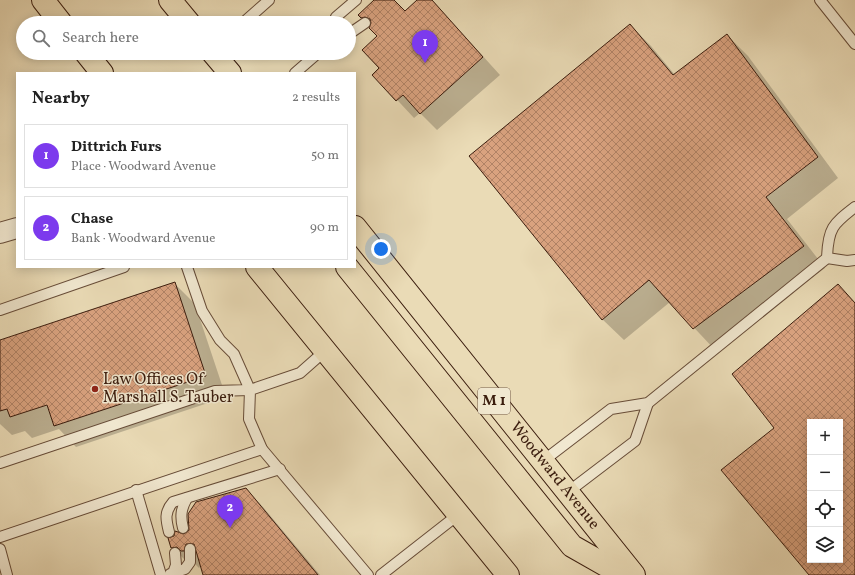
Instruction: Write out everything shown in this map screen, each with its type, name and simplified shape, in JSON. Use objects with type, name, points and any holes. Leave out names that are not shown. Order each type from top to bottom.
[{"type":"main road","points":[[43,0],[56,16]]},
{"type":"main road","points":[[170,0],[183,16]]},
{"type":"main road","points":[[92,60],[101,72]]},
{"type":"main road","points":[[219,60],[229,72]]},
{"type":"main road","name":"Woodward Avenue","points":[[356,228],[634,575]]},
{"type":"main road","points":[[258,268],[508,575]]},
{"type":"main road","points":[[348,268],[572,546],[623,575]]},
{"type":"street","points":[[0,233],[16,228]]},
{"type":"lane","points":[[251,16],[269,0]]},
{"type":"lane","points":[[338,16],[356,0]]},
{"type":"lane","points":[[820,0],[855,44]]},
{"type":"lane","points":[[356,28],[364,22]]},
{"type":"lane","points":[[296,72],[310,60]]},
{"type":"lane","points":[[827,258],[828,239],[836,222],[855,207]]},
{"type":"lane","points":[[543,461],[611,409],[648,403],[827,258],[847,261],[855,260]]},
{"type":"lane","points":[[0,310],[121,268]]},
{"type":"lane","points":[[187,268],[202,311],[220,340],[234,354],[250,390],[249,419],[262,449],[368,575]]},
{"type":"lane","points":[[0,464],[215,391],[250,390],[300,373],[326,350]]},
{"type":"lane","points":[[568,492],[635,441],[648,403]]},
{"type":"lane","points":[[0,537],[136,490],[262,449]]},
{"type":"lane","points":[[169,532],[166,518],[167,508],[173,502],[280,469]]},
{"type":"lane","points":[[136,490],[161,575]]},
{"type":"lane","points":[[184,528],[181,517],[182,508],[187,498]]},
{"type":"lane","points":[[381,575],[459,514]]},
{"type":"lane","points":[[0,549],[7,575]]},
{"type":"lane","points":[[171,574],[185,569],[190,562],[190,549]]},
{"type":"lane","points":[[171,574],[176,565],[175,553]]},
{"type":"building","points":[[374,0],[394,0],[405,11],[417,0],[432,0],[483,57],[420,114],[403,95],[396,101],[372,75],[379,68],[362,50],[377,36],[369,28],[371,23],[370,19],[365,17],[361,18],[358,15]]},
{"type":"building","points":[[630,24],[673,75],[727,34],[818,157],[766,197],[804,246],[693,329],[649,280],[602,320],[469,156]]},
{"type":"building","points":[[175,282],[206,376],[54,426],[47,405],[10,417],[7,409],[0,411],[0,340]]},
{"type":"building","points":[[838,284],[855,303],[855,575],[809,575],[721,470],[774,428],[732,374]]},
{"type":"building","points":[[246,488],[318,575],[203,575],[194,544],[186,544],[184,551],[181,551],[177,547],[171,548],[168,538],[174,536],[175,531],[184,534],[189,530],[188,514],[196,502]]},
{"type":"place","name":"Dittrich Furs","points":[[425,63]]},
{"type":"place","name":"Law Offices Of Marshall S. Tauber","points":[[95,389]]},
{"type":"place","name":"Chase","points":[[230,528]]}]
